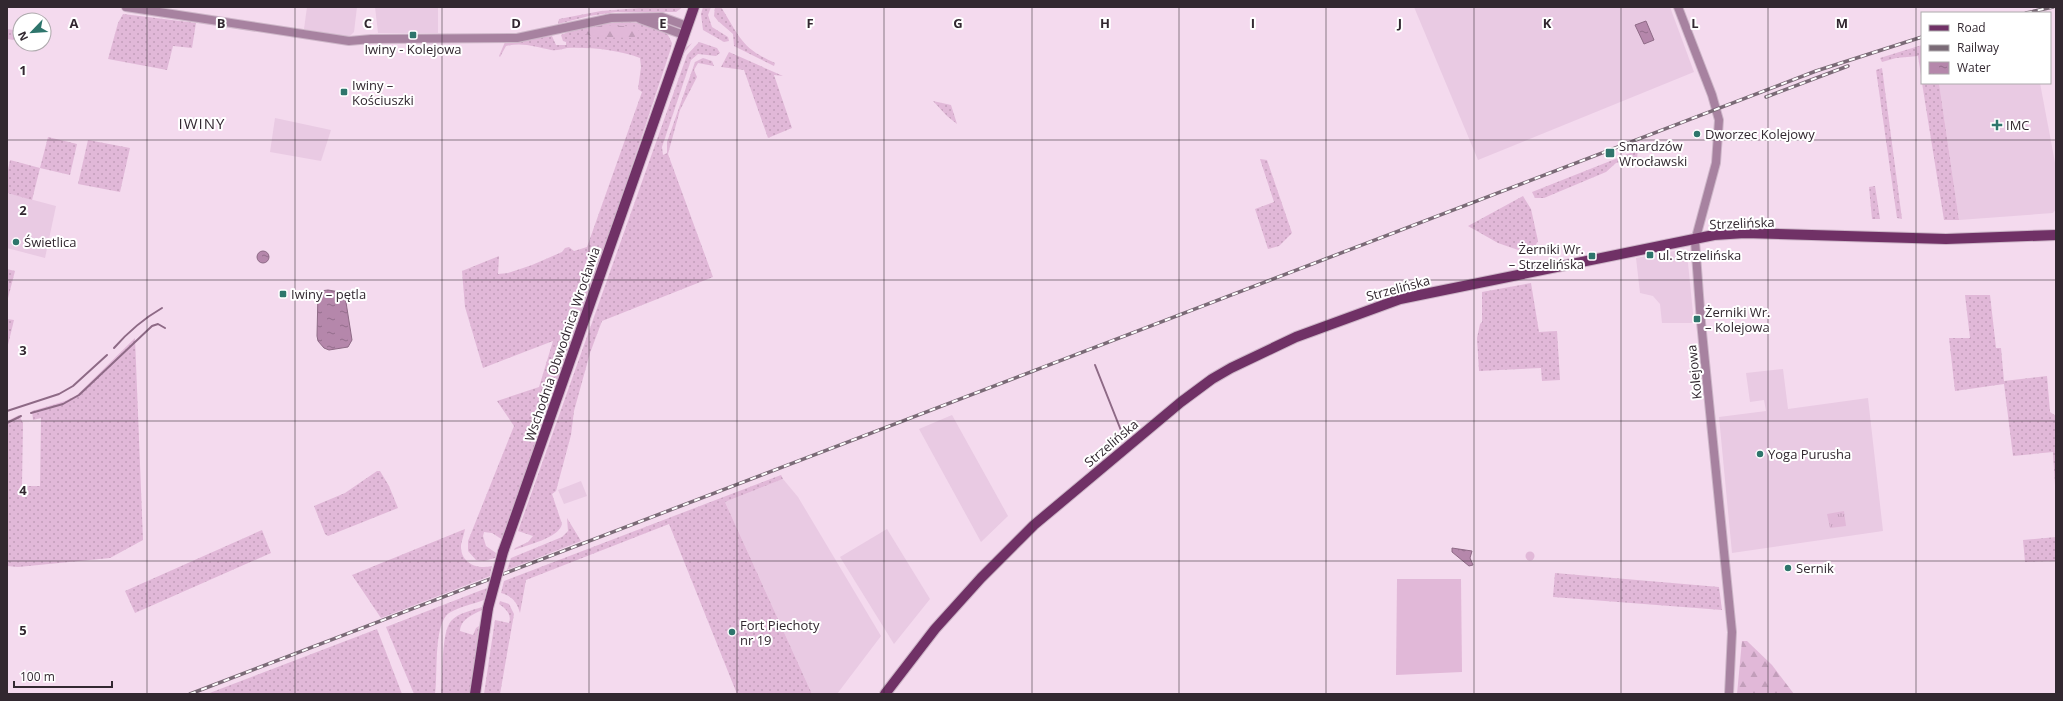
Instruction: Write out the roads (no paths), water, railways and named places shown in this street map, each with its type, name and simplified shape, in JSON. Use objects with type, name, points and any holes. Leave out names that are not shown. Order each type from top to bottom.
[{"type":"main road","name":"Wschodnia Obwodnica Wrocławia","points":[[475,694],[488,608],[503,552],[694,7]]},
{"type":"main road","name":"Strzelińska","points":[[885,694],[935,629],[981,578],[1034,526],[1181,402],[1212,379],[1296,337],[1400,299],[1714,235],[1745,234],[1946,239],[2056,235]]},
{"type":"street","points":[[126,7],[349,41],[517,38],[555,31],[598,20],[638,18],[686,31]]},
{"type":"street","name":"Kolejowa","points":[[1678,7],[1696,53],[1719,120],[1716,164],[1696,238],[1700,316],[1732,632],[1729,694]]},
{"type":"water","points":[[1646,21],[1654,40],[1644,44],[1635,25]]},
{"type":"water","points":[[261,251],[265,251],[269,257],[265,263],[261,263],[257,259],[257,255]]},
{"type":"water","points":[[328,290],[340,292],[345,296],[352,340],[348,347],[329,350],[324,348],[318,341],[318,293],[320,291]]},
{"type":"water","points":[[1452,548],[1472,551],[1470,558],[1473,565],[1469,566],[1452,552]]},
{"type":"waterway","points":[[114,348],[136,326],[162,308]]},
{"type":"waterway","points":[[31,413],[63,404],[79,395],[152,326],[158,324],[165,328]]},
{"type":"waterway","points":[[7,411],[59,394],[73,386],[107,355]]},
{"type":"waterway","points":[[1095,365],[1124,438]]},
{"type":"waterway","points":[[7,423],[21,416]]},
{"type":"railway","points":[[2030,12],[2053,7]]},
{"type":"railway","points":[[190,694],[1816,71],[1921,37]]},
{"type":"railway","points":[[1766,97],[1848,66]]},
{"type":"place","name":"Iwiny - Kolejowa","points":[[413,35]]},
{"type":"place","name":"Iwiny – Kościuszki","points":[[344,92]]},
{"type":"place","name":"IMC","points":[[1997,125]]},
{"type":"place","name":"Dworzec Kolejowy","points":[[1697,134]]},
{"type":"place","name":"Smardzów Wrocławski","points":[[1610,153]]},
{"type":"place","name":"Świetlica","points":[[16,242]]},
{"type":"place","name":"ul. Strzelińska","points":[[1650,255]]},
{"type":"place","name":"Żerniki Wr. – Strzelińska","points":[[1592,256]]},
{"type":"place","name":"Iwiny – pętla","points":[[283,294]]},
{"type":"place","name":"Żerniki Wr. – Kolejowa","points":[[1697,319]]},
{"type":"place","name":"Yoga Purusha","points":[[1760,454]]},
{"type":"place","name":"Sernik","points":[[1788,568]]},
{"type":"place","name":"Fort Piechoty nr 19","points":[[732,632]]},
{"type":"district","name":"IWINY","points":[[202,123]]}]
